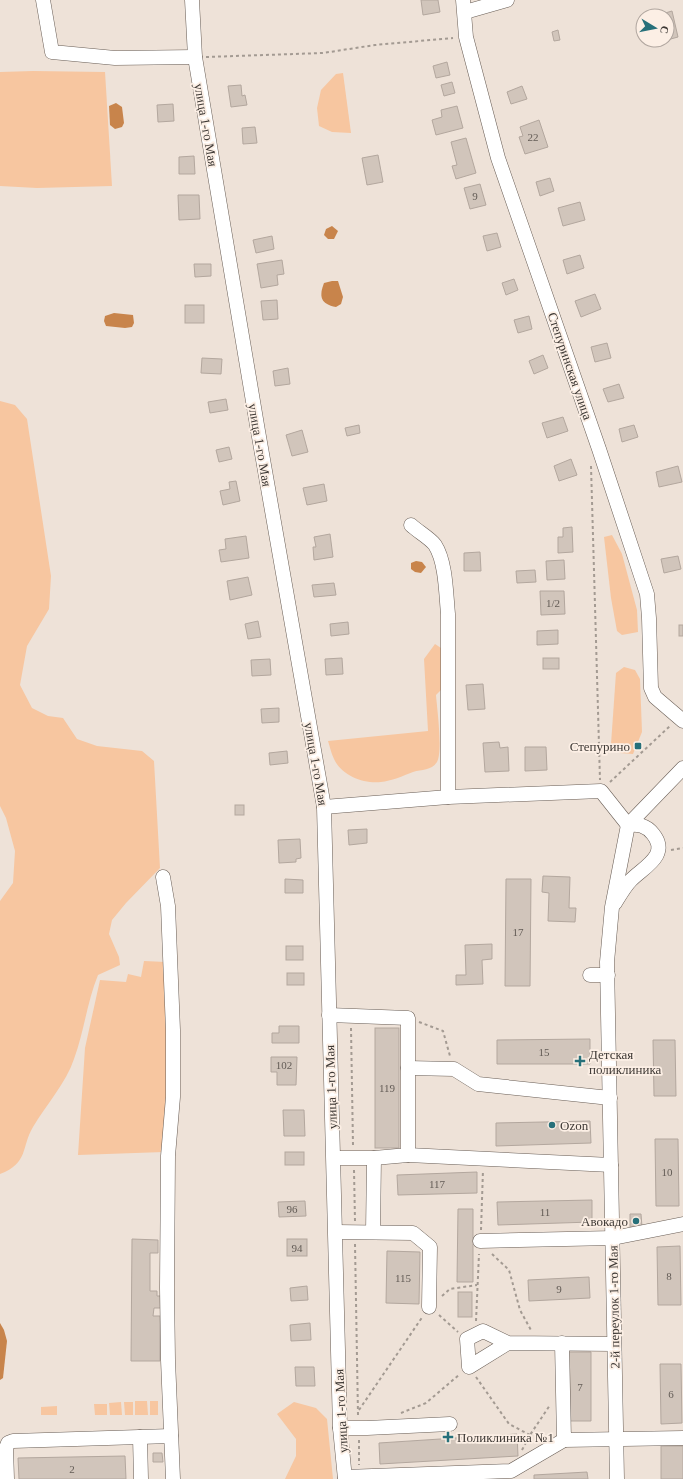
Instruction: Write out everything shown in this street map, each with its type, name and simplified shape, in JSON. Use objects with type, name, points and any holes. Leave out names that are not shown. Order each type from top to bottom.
[{"type":"street","points":[[43,0],[52,52],[115,58],[195,58]]},
{"type":"street","name":"улица 1-го Мая","points":[[192,0],[195,58],[258,431],[324,807],[340,1428],[345,1478]]},
{"type":"street","points":[[464,6],[506,0]]},
{"type":"street","name":"Степуринская улица","points":[[464,6],[466,37],[498,158],[599,449],[647,594],[651,688],[655,697],[681,720]]},
{"type":"street","points":[[411,525],[435,544],[442,563],[446,584],[448,614],[448,797]]},
{"type":"street","points":[[628,824],[683,768]]},
{"type":"street","points":[[324,807],[448,797],[600,791],[628,824],[636,824],[650,830],[655,836],[658,844],[658,852],[655,859],[630,881],[612,907]]},
{"type":"street","name":"2-й переулок 1-го Мая","points":[[616,1479],[608,975],[609,935],[612,907],[628,824]]},
{"type":"street","points":[[163,877],[168,906],[173,1030],[173,1097],[168,1156],[167,1288],[168,1360],[173,1479]]},
{"type":"street","points":[[590,975],[608,975]]},
{"type":"street","points":[[329,1015],[408,1018],[408,1155]]},
{"type":"street","points":[[408,1068],[454,1069],[478,1084],[610,1098]]},
{"type":"street","points":[[334,1158],[374,1158],[408,1155],[611,1165]]},
{"type":"street","points":[[373,1232],[374,1158]]},
{"type":"street","points":[[480,1241],[613,1238],[681,1227]]},
{"type":"street","points":[[336,1232],[413,1233],[430,1247],[429,1307]]},
{"type":"street","points":[[508,1343],[469,1366],[467,1339],[483,1330],[508,1343],[614,1344]]},
{"type":"street","points":[[562,1344],[564,1440]]},
{"type":"street","points":[[340,1428],[450,1424]]},
{"type":"street","points":[[7,1479],[6,1448],[8,1443],[13,1441],[171,1436]]},
{"type":"street","points":[[140,1437],[141,1479]]},
{"type":"street","points":[[345,1478],[359,1476],[417,1477],[511,1471],[564,1440],[683,1438]]},
{"type":"path","points":[[195,58],[324,53],[375,45],[466,37]]},
{"type":"path","points":[[599,449],[590,459],[600,791]]},
{"type":"path","points":[[600,791],[681,720]]},
{"type":"path","points":[[351,1016],[359,1476]]},
{"type":"path","points":[[408,1018],[443,1031],[454,1069]]},
{"type":"path","points":[[480,1241],[509,1270],[520,1310],[539,1343]]},
{"type":"path","points":[[358,1411],[429,1307],[450,1289],[478,1284]]},
{"type":"path","points":[[429,1307],[467,1339]]},
{"type":"path","points":[[400,1414],[426,1403],[469,1366],[509,1424],[530,1435]]},
{"type":"path","points":[[520,1453],[550,1404]]},
{"type":"shaded area","points":[[0,72],[105,72],[112,186],[37,188],[0,186]]},
{"type":"shaded area","points":[[343,73],[351,133],[332,132],[319,126],[317,108],[321,90],[336,74]]},
{"type":"shaded area","points":[[116,103],[122,107],[124,123],[122,127],[115,129],[110,125],[109,106]]},
{"type":"shaded area","points":[[332,226],[338,231],[334,239],[328,239],[324,235],[326,229]]},
{"type":"shaded area","points":[[338,281],[343,297],[341,304],[336,307],[324,302],[321,296],[324,283]]},
{"type":"shaded area","points":[[114,313],[133,315],[134,323],[132,327],[125,328],[106,326],[104,321],[105,316]]},
{"type":"shaded area","points":[[0,401],[15,405],[27,419],[51,576],[49,609],[27,646],[20,685],[32,708],[48,716],[63,718],[77,739],[97,746],[142,751],[154,761],[160,868],[126,903],[112,920],[109,934],[119,957],[120,965],[98,975],[77,1049],[66,1077],[29,1134],[20,1160],[9,1170],[0,1174],[0,901],[13,883],[15,851],[6,818],[0,806]]},
{"type":"shaded area","points":[[612,535],[622,554],[637,610],[638,632],[622,635],[617,631],[611,598],[604,537]]},
{"type":"shaded area","points":[[416,561],[422,562],[426,567],[421,573],[415,572],[411,569],[411,563]]},
{"type":"shaded area","points":[[435,644],[441,648],[444,687],[436,695],[440,749],[435,765],[381,782],[367,782],[347,774],[337,765],[328,741],[428,731],[424,659]]},
{"type":"shaded area","points":[[624,667],[635,670],[640,679],[642,732],[633,754],[620,753],[611,744],[616,673]]},
{"type":"shaded area","points":[[144,961],[166,962],[166,1098],[164,1152],[78,1155],[85,1048],[100,980],[126,982],[128,974],[141,977]]},
{"type":"shaded area","points":[[0,1323],[7,1341],[3,1378],[0,1380]]},
{"type":"shaded area","points":[[135,1401],[147,1401],[148,1415],[135,1415]]},
{"type":"shaded area","points":[[150,1401],[158,1401],[158,1415],[150,1415]]},
{"type":"shaded area","points":[[121,1402],[122,1415],[110,1415],[109,1403]]},
{"type":"shaded area","points":[[124,1402],[133,1402],[133,1415],[125,1415]]},
{"type":"shaded area","points":[[294,1402],[316,1408],[327,1419],[333,1479],[285,1479],[296,1456],[296,1439],[277,1414]]},
{"type":"shaded area","points":[[94,1404],[107,1404],[107,1415],[95,1415]]},
{"type":"shaded area","points":[[57,1406],[57,1415],[41,1415],[41,1407]]},
{"type":"building","points":[[421,0],[438,0],[440,12],[423,15]]},
{"type":"building","points":[[675,24],[678,37],[675,38]]},
{"type":"building","points":[[558,30],[560,40],[554,41],[552,32]]},
{"type":"building","points":[[447,62],[450,75],[436,78],[433,66]]},
{"type":"building","points":[[452,82],[455,93],[444,96],[441,85]]},
{"type":"building","points":[[241,85],[242,96],[245,95],[247,105],[231,107],[228,86]]},
{"type":"building","points":[[522,86],[527,99],[511,104],[507,92]]},
{"type":"building","points":[[173,104],[174,121],[158,122],[157,105]]},
{"type":"building","points":[[457,106],[463,128],[436,135],[432,120],[442,117],[441,110]]},
{"type":"building","points":[[539,120],[548,147],[525,154],[519,137],[523,136],[520,127]]},
{"type":"building","points":[[255,127],[257,143],[243,144],[242,128]]},
{"type":"building","points":[[466,138],[476,173],[456,179],[452,166],[457,165],[451,142]]},
{"type":"building","points":[[378,155],[383,182],[367,185],[362,158]]},
{"type":"building","points":[[194,156],[195,174],[179,174],[179,157]]},
{"type":"building","points":[[550,178],[554,191],[540,196],[536,182]]},
{"type":"building","points":[[480,184],[486,205],[470,209],[464,188]]},
{"type":"building","points":[[178,195],[199,195],[200,219],[179,220]]},
{"type":"building","points":[[580,202],[585,220],[563,226],[558,208]]},
{"type":"building","points":[[497,233],[501,247],[487,251],[483,236]]},
{"type":"building","points":[[272,236],[274,249],[256,253],[253,240]]},
{"type":"building","points":[[580,255],[584,268],[567,274],[563,260]]},
{"type":"building","points":[[282,260],[284,274],[277,275],[278,285],[261,288],[257,264]]},
{"type":"building","points":[[194,264],[211,264],[211,276],[195,277]]},
{"type":"building","points":[[514,279],[518,290],[506,295],[502,283]]},
{"type":"building","points":[[595,294],[601,309],[581,317],[575,301]]},
{"type":"building","points":[[277,300],[278,319],[263,320],[261,301]]},
{"type":"building","points":[[185,305],[204,305],[204,323],[185,323]]},
{"type":"building","points":[[529,316],[532,329],[518,333],[514,320]]},
{"type":"building","points":[[607,343],[611,358],[595,362],[591,347]]},
{"type":"building","points":[[543,355],[548,368],[534,374],[529,361]]},
{"type":"building","points":[[202,358],[222,359],[221,374],[201,373]]},
{"type":"building","points":[[288,368],[290,384],[275,386],[273,371]]},
{"type":"building","points":[[619,384],[624,398],[608,402],[603,389]]},
{"type":"building","points":[[226,399],[228,410],[210,413],[208,402]]},
{"type":"building","points":[[563,417],[568,431],[547,438],[542,423]]},
{"type":"building","points":[[359,425],[360,433],[347,436],[345,428]]},
{"type":"building","points":[[634,425],[638,437],[622,442],[619,429]]},
{"type":"building","points":[[302,430],[308,452],[292,456],[286,435]]},
{"type":"building","points":[[229,447],[232,459],[219,462],[216,450]]},
{"type":"building","points":[[571,459],[577,475],[559,481],[554,466]]},
{"type":"building","points":[[678,466],[682,482],[659,487],[656,472]]},
{"type":"building","points":[[236,481],[240,501],[223,505],[220,491],[230,489],[229,482]]},
{"type":"building","points":[[324,484],[327,501],[307,505],[303,488]]},
{"type":"building","points":[[572,527],[573,552],[558,553],[558,537],[563,537],[563,528]]},
{"type":"building","points":[[330,534],[333,557],[314,560],[313,547],[316,547],[314,537]]},
{"type":"building","points":[[246,536],[249,558],[221,562],[219,550],[226,549],[225,539]]},
{"type":"building","points":[[480,552],[481,571],[464,571],[464,553]]},
{"type":"building","points":[[678,556],[681,569],[664,573],[661,559]]},
{"type":"building","points":[[564,560],[565,579],[547,580],[546,561]]},
{"type":"building","points":[[535,570],[536,582],[517,583],[516,571]]},
{"type":"building","points":[[248,577],[252,595],[230,600],[227,581]]},
{"type":"building","points":[[334,583],[336,595],[314,597],[312,585]]},
{"type":"building","points":[[540,591],[564,591],[565,614],[541,615]]},
{"type":"building","points":[[258,621],[261,637],[248,639],[245,624]]},
{"type":"building","points":[[348,622],[349,634],[331,636],[330,624]]},
{"type":"building","points":[[679,625],[683,625],[683,636],[679,636]]},
{"type":"building","points":[[558,630],[558,644],[537,645],[537,631]]},
{"type":"building","points":[[342,658],[343,674],[326,675],[325,659]]},
{"type":"building","points":[[543,658],[559,658],[559,669],[543,669]]},
{"type":"building","points":[[270,659],[271,675],[252,676],[251,660]]},
{"type":"building","points":[[483,684],[485,709],[468,710],[466,685]]},
{"type":"building","points":[[279,708],[279,722],[262,723],[261,709]]},
{"type":"building","points":[[499,742],[500,748],[508,747],[509,771],[485,772],[483,743]]},
{"type":"building","points":[[525,747],[546,747],[547,770],[525,771]]},
{"type":"building","points":[[287,751],[288,763],[270,765],[269,753]]},
{"type":"building","points":[[235,805],[244,805],[244,815],[235,815]]},
{"type":"building","points":[[367,829],[367,843],[349,845],[348,830]]},
{"type":"building","points":[[300,839],[301,858],[296,859],[296,862],[279,863],[278,840]]},
{"type":"building","points":[[543,876],[570,877],[569,908],[576,908],[575,922],[548,921],[549,893],[542,892]]},
{"type":"building","points":[[285,879],[303,880],[303,893],[285,893]]},
{"type":"building","points":[[506,879],[531,879],[530,986],[505,986]]},
{"type":"building","points":[[492,944],[492,959],[482,960],[483,984],[456,985],[456,975],[466,975],[465,945]]},
{"type":"building","points":[[286,946],[303,946],[303,960],[286,960]]},
{"type":"building","points":[[287,973],[304,973],[304,985],[287,985]]},
{"type":"building","points":[[279,1026],[299,1026],[299,1043],[272,1043],[272,1033],[279,1033]]},
{"type":"building","points":[[375,1028],[399,1028],[399,1148],[375,1148]]},
{"type":"building","points":[[590,1039],[590,1064],[497,1064],[497,1040]]},
{"type":"building","points":[[653,1040],[675,1040],[676,1096],[654,1096]]},
{"type":"building","points":[[271,1057],[297,1057],[296,1085],[277,1085],[277,1072],[271,1072]]},
{"type":"building","points":[[283,1110],[304,1110],[305,1136],[284,1136]]},
{"type":"building","points":[[590,1121],[591,1143],[496,1146],[496,1123]]},
{"type":"building","points":[[655,1139],[678,1139],[679,1206],[656,1206]]},
{"type":"building","points":[[285,1152],[304,1152],[304,1165],[285,1165]]},
{"type":"building","points":[[477,1172],[477,1193],[398,1195],[397,1175]]},
{"type":"building","points":[[592,1200],[592,1222],[498,1225],[497,1202]]},
{"type":"building","points":[[305,1201],[306,1216],[279,1217],[278,1202]]},
{"type":"building","points":[[458,1209],[473,1209],[473,1282],[457,1282]]},
{"type":"building","points":[[630,1214],[641,1214],[642,1227],[630,1227]]},
{"type":"building","points":[[132,1239],[158,1240],[158,1253],[150,1253],[150,1291],[157,1291],[157,1296],[163,1296],[163,1308],[154,1308],[153,1316],[160,1316],[160,1361],[131,1361]]},
{"type":"building","points":[[287,1239],[307,1239],[307,1256],[287,1256]]},
{"type":"building","points":[[680,1246],[681,1305],[658,1305],[657,1247]]},
{"type":"building","points":[[387,1251],[420,1252],[419,1304],[386,1303]]},
{"type":"building","points":[[589,1277],[590,1298],[529,1301],[528,1280]]},
{"type":"building","points":[[307,1286],[308,1300],[291,1301],[290,1288]]},
{"type":"building","points":[[458,1292],[472,1292],[472,1317],[458,1317]]},
{"type":"building","points":[[310,1323],[311,1340],[291,1341],[290,1325]]},
{"type":"building","points":[[569,1352],[591,1352],[591,1421],[570,1421]]},
{"type":"building","points":[[660,1364],[681,1364],[682,1423],[661,1424]]},
{"type":"building","points":[[295,1367],[314,1367],[315,1386],[296,1386]]},
{"type":"building","points":[[517,1434],[518,1456],[380,1464],[379,1443]]},
{"type":"building","points":[[661,1446],[683,1446],[683,1479],[661,1479]]},
{"type":"building","points":[[153,1453],[162,1453],[163,1462],[153,1462]]},
{"type":"building","points":[[125,1456],[126,1479],[19,1479],[18,1458]]},
{"type":"building","points":[[587,1472],[588,1479],[534,1479],[534,1475]]},
{"type":"place","name":"Степурино","points":[[638,746]]},
{"type":"place","name":"Детская поликлиника","points":[[580,1061]]},
{"type":"place","name":"Ozon","points":[[552,1125]]},
{"type":"place","name":"Авокадо","points":[[636,1221]]},
{"type":"place","name":"Поликлиника №1","points":[[448,1437]]}]
